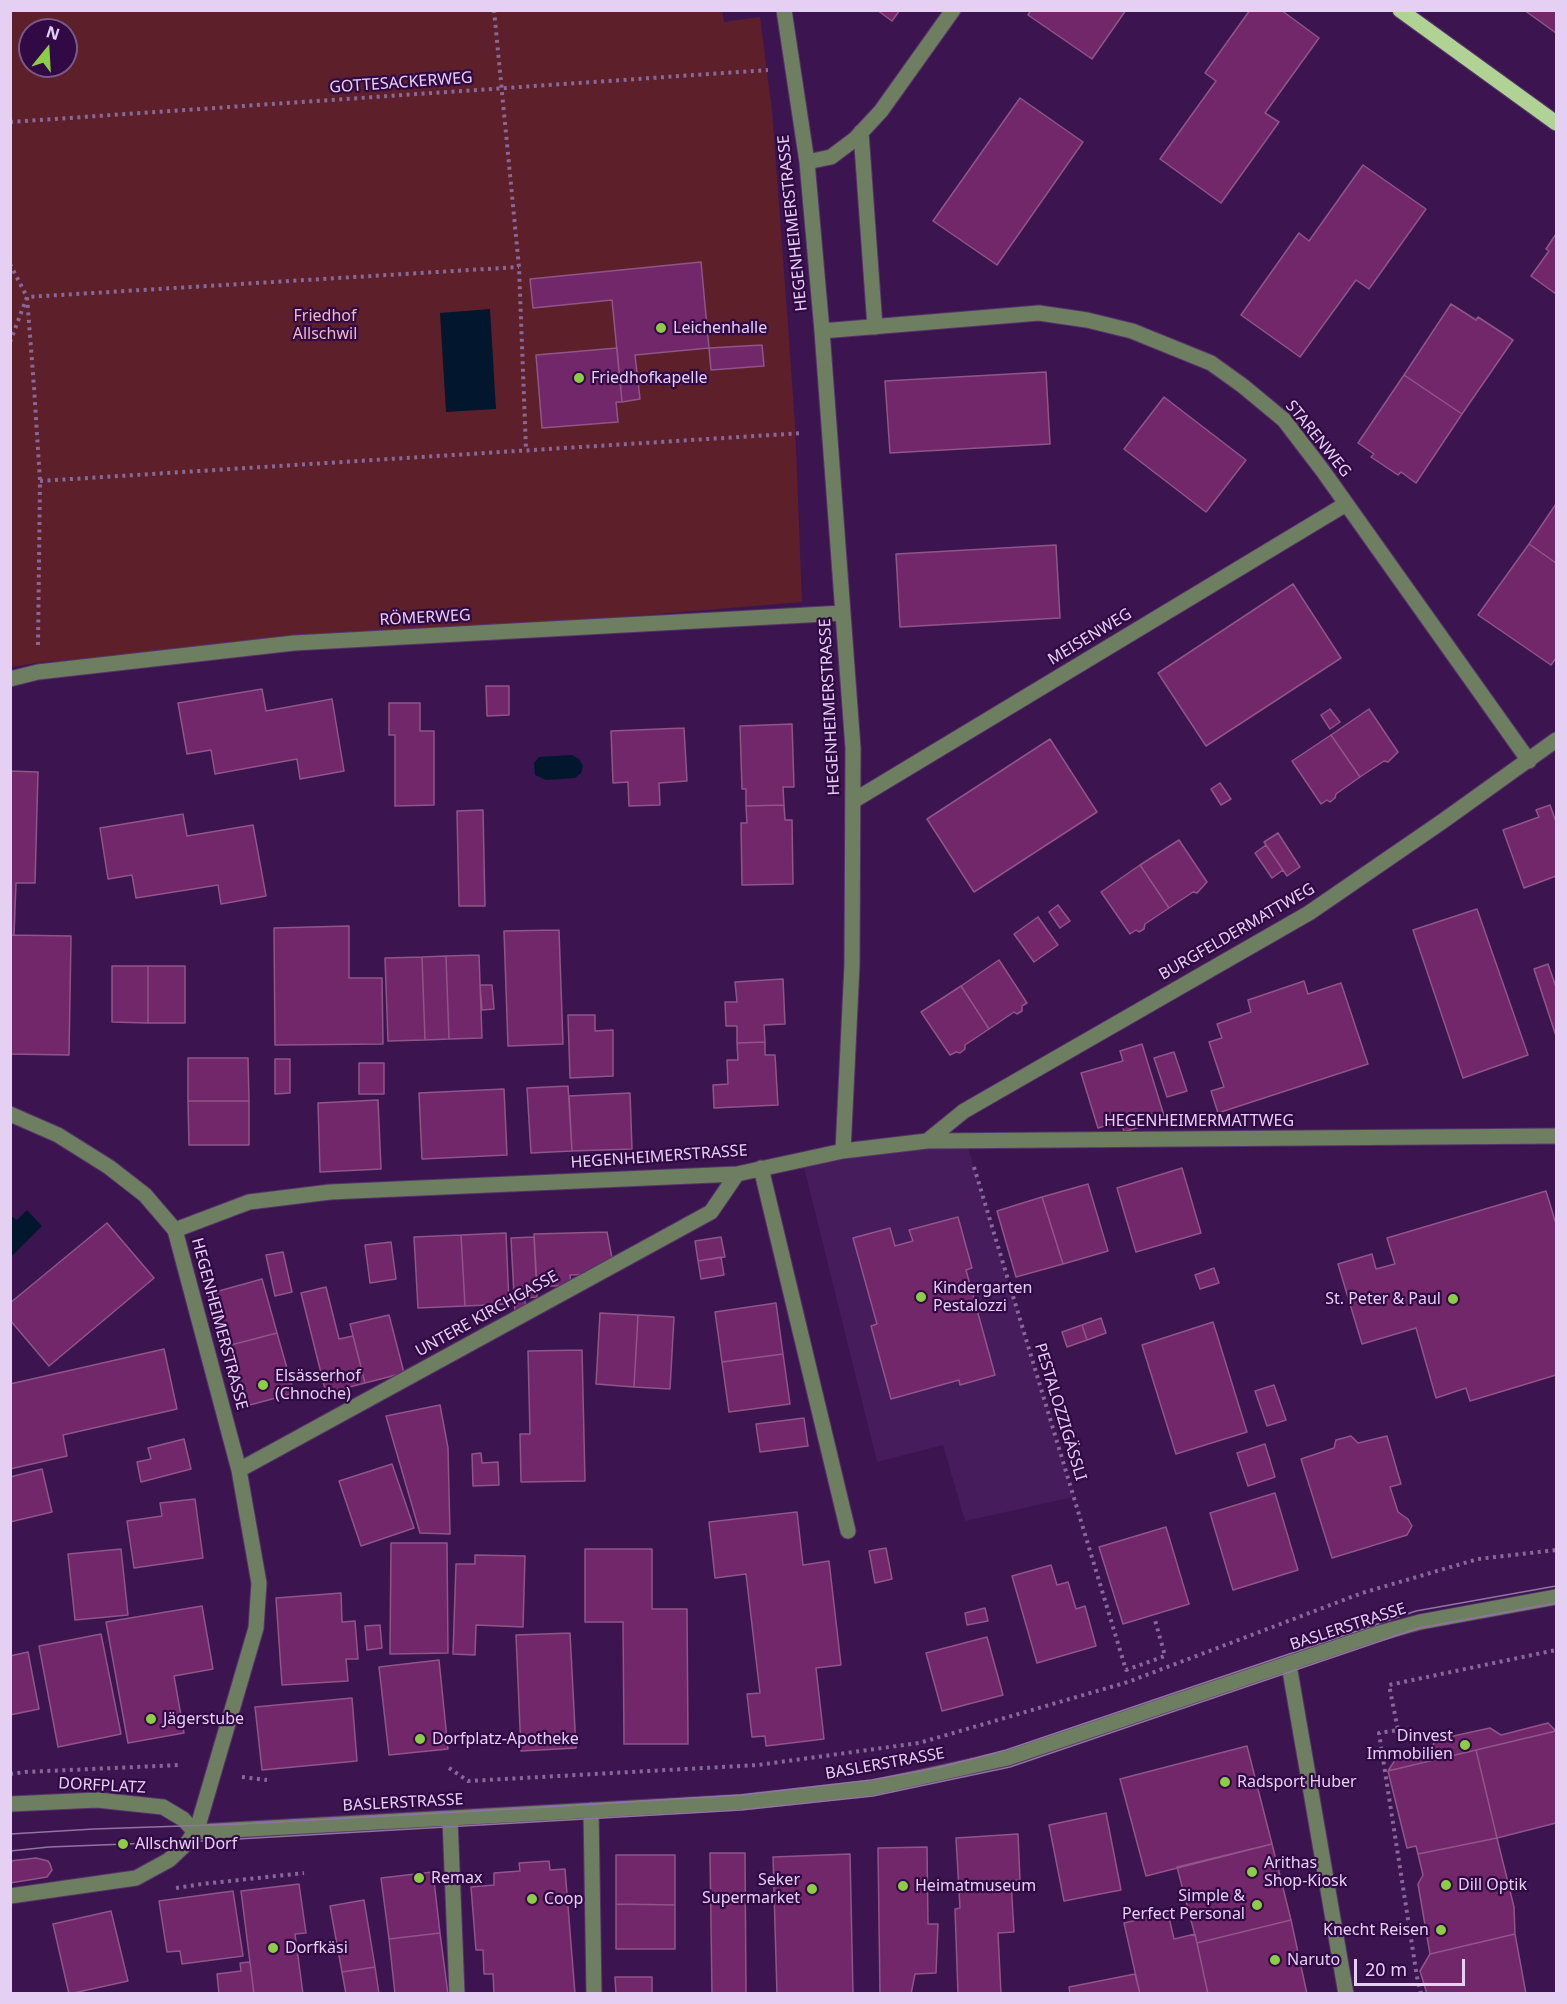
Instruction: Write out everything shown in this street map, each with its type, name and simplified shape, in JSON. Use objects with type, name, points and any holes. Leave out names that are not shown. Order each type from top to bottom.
[{"type":"main road","points":[[1400,10],[1557,123]]},
{"type":"street","name":"HEGENHEIMERSTRASSE","points":[[195,1832],[256,1628],[259,1583],[239,1470],[175,1230],[249,1202],[330,1192],[737,1174],[843,1151],[852,965],[853,748],[807,162],[784,10]]},
{"type":"street","points":[[807,162],[831,157],[855,139],[881,111],[953,10]]},
{"type":"street","points":[[861,132],[875,327]]},
{"type":"street","name":"STARENWEG","points":[[822,331],[1039,313],[1087,320],[1132,331],[1211,363],[1244,386],[1284,420],[1529,761]]},
{"type":"street","name":"MEISENWEG","points":[[853,801],[1346,504]]},
{"type":"street","name":"RÖMERWEG","points":[[10,678],[38,672],[294,643],[843,613]]},
{"type":"street","name":"BURGFELDERMATTWEG","points":[[927,1141],[964,1112],[1309,913],[1557,740]]},
{"type":"street","points":[[10,1114],[58,1135],[109,1167],[145,1195],[175,1230]]},
{"type":"street","name":"HEGENHEIMERMATTWEG","points":[[843,1151],[927,1141],[1557,1136]]},
{"type":"street","points":[[761,1168],[848,1532]]},
{"type":"street","name":"UNTERE KIRCHGASSE","points":[[239,1470],[711,1212],[737,1174]]},
{"type":"street","name":"BASLERSTRASSE","points":[[195,1832],[742,1802],[872,1788],[1008,1758],[1376,1634],[1420,1622],[1557,1597]]},
{"type":"street","points":[[1289,1665],[1346,1994]]},
{"type":"street","name":"DORFPLATZ","points":[[10,1804],[97,1800],[163,1808],[183,1819],[195,1832]]},
{"type":"street","points":[[591,1810],[594,1994]]},
{"type":"street","points":[[450,1819],[457,1994]]},
{"type":"street","points":[[10,1896],[136,1878],[169,1860],[195,1832]]},
{"type":"path","points":[[494,10],[519,267],[525,450]]},
{"type":"path","name":"GOTTESACKERWEG","points":[[10,122],[793,68]]},
{"type":"path","points":[[10,264],[27,297],[40,481],[38,672]]},
{"type":"path","points":[[27,297],[519,267]]},
{"type":"path","points":[[10,342],[27,297]]},
{"type":"path","points":[[40,481],[829,431]]},
{"type":"path","name":"PESTALOZZIGÄSSLI","points":[[966,1141],[1126,1670],[1146,1664]]},
{"type":"path","points":[[449,1768],[468,1781],[758,1765],[919,1743],[1128,1682],[1362,1593],[1478,1559],[1557,1550]]},
{"type":"path","points":[[1148,1673],[1146,1664],[1165,1656],[1155,1620]]},
{"type":"path","points":[[1421,1994],[1379,1733],[1398,1730],[1389,1685],[1557,1650]]},
{"type":"path","points":[[10,1774],[180,1765]]},
{"type":"path","points":[[242,1777],[267,1780]]},
{"type":"shaded area","points":[[966,1141],[1073,1497],[965,1521],[943,1445],[877,1462],[802,1159]]},
{"type":"green space","name":"Friedhof Allschwil","points":[[722,10],[724,22],[760,17],[772,111],[786,299],[795,425],[802,602],[345,640],[43,662],[11,667],[10,11]]},
{"type":"water","points":[[490,309],[496,409],[446,412],[440,313]]},
{"type":"water","points":[[572,755],[579,759],[583,766],[581,773],[575,778],[546,780],[535,775],[534,763],[539,757]]},
{"type":"water","points":[[27,1210],[42,1226],[11,1257],[11,1216],[17,1220]]},
{"type":"building","points":[[877,10],[900,10],[892,21]]},
{"type":"building","points":[[1031,10],[1126,10],[1092,59],[1028,15]]},
{"type":"building","points":[[1250,10],[1281,10],[1319,38],[1265,113],[1279,122],[1221,203],[1160,159],[1216,81],[1205,73]]},
{"type":"building","points":[[1524,10],[1556,10],[1556,33]]},
{"type":"building","points":[[1020,98],[1083,142],[997,265],[933,221]]},
{"type":"building","points":[[1363,165],[1426,209],[1369,289],[1356,280],[1300,357],[1241,315],[1299,233],[1309,241]]},
{"type":"building","points":[[1556,234],[1556,294],[1531,276],[1549,251],[1546,249]]},
{"type":"building","name":"Leichenhalle","points":[[701,262],[709,348],[635,355],[640,399],[622,402],[612,300],[533,308],[530,279]]},
{"type":"building","points":[[1451,304],[1476,320],[1478,317],[1513,340],[1462,414],[1404,375]]},
{"type":"building","points":[[762,345],[764,366],[711,370],[709,348]]},
{"type":"building","name":"Friedhofkapelle","points":[[617,348],[622,402],[616,402],[618,422],[542,428],[536,355]]},
{"type":"building","points":[[1046,372],[1050,444],[890,453],[885,381]]},
{"type":"building","points":[[1404,375],[1462,414],[1416,483],[1401,472],[1398,475],[1371,457],[1374,454],[1358,443]]},
{"type":"building","points":[[1164,397],[1246,460],[1206,512],[1124,449]]},
{"type":"building","points":[[1556,504],[1556,563],[1529,544]]},
{"type":"building","points":[[1529,544],[1556,563],[1556,658],[1551,665],[1478,615]]},
{"type":"building","points":[[1056,545],[1060,618],[900,627],[896,554]]},
{"type":"building","points":[[1293,584],[1341,658],[1206,746],[1158,673]]},
{"type":"building","points":[[486,686],[509,686],[509,715],[487,716]]},
{"type":"building","points":[[262,689],[266,711],[332,699],[344,771],[300,779],[297,759],[215,774],[211,750],[187,754],[178,703]]},
{"type":"building","points":[[389,703],[420,703],[420,731],[434,731],[434,805],[395,806],[395,735],[389,735]]},
{"type":"building","points":[[1330,709],[1340,722],[1330,729],[1321,715]]},
{"type":"building","points":[[1369,709],[1398,752],[1388,762],[1384,761],[1360,777],[1331,735]]},
{"type":"building","points":[[792,724],[794,787],[783,787],[784,805],[746,806],[746,789],[742,789],[740,726]]},
{"type":"building","points":[[684,728],[687,781],[659,783],[660,805],[629,806],[628,782],[613,783],[611,731]]},
{"type":"building","points":[[1331,735],[1360,777],[1336,794],[1330,802],[1327,800],[1321,804],[1292,761]]},
{"type":"building","points":[[1050,739],[1097,812],[974,892],[927,819]]},
{"type":"building","points":[[10,771],[38,772],[35,883],[16,883],[14,935],[10,935]]},
{"type":"building","points":[[1220,783],[1231,799],[1221,805],[1211,789]]},
{"type":"building","points":[[784,805],[785,820],[792,820],[793,884],[742,885],[741,823],[747,823],[746,806]]},
{"type":"building","points":[[1550,805],[1556,822],[1556,876],[1524,888],[1503,830],[1539,817],[1536,810]]},
{"type":"building","points":[[483,810],[485,906],[459,906],[457,811]]},
{"type":"building","points":[[183,814],[187,836],[253,825],[266,896],[221,904],[218,885],[136,898],[132,875],[108,879],[100,828]]},
{"type":"building","points":[[1278,833],[1300,867],[1287,876],[1264,842]]},
{"type":"building","points":[[1179,840],[1207,882],[1197,893],[1193,892],[1169,908],[1140,865]]},
{"type":"building","points":[[1266,845],[1283,870],[1272,878],[1255,853]]},
{"type":"building","points":[[1140,865],[1169,908],[1145,924],[1144,929],[1130,934],[1101,892]]},
{"type":"building","points":[[1058,905],[1070,921],[1060,928],[1049,912]]},
{"type":"building","points":[[1477,909],[1528,1055],[1463,1078],[1413,930]]},
{"type":"building","points":[[1038,917],[1058,945],[1034,962],[1014,934]]},
{"type":"building","points":[[349,926],[349,978],[382,978],[383,1044],[275,1045],[274,928]]},
{"type":"building","points":[[559,930],[563,1044],[508,1046],[504,931]]},
{"type":"building","points":[[10,935],[71,936],[69,1055],[10,1054]]},
{"type":"building","points":[[479,955],[482,1038],[449,1039],[446,956]]},
{"type":"building","points":[[446,956],[449,1039],[425,1040],[422,957]]},
{"type":"building","points":[[422,957],[425,1040],[388,1041],[385,958]]},
{"type":"building","points":[[999,960],[1027,1003],[1022,1006],[1022,1011],[1017,1014],[1014,1012],[989,1029],[961,986]]},
{"type":"building","points":[[1548,964],[1556,987],[1556,1036],[1534,969]]},
{"type":"building","points":[[112,966],[148,966],[148,1023],[112,1022]]},
{"type":"building","points":[[148,966],[185,966],[185,1023],[148,1023]]},
{"type":"building","points":[[783,979],[785,1024],[764,1025],[765,1042],[737,1043],[737,1026],[726,1026],[725,1002],[737,1002],[735,982]]},
{"type":"building","points":[[1304,981],[1308,994],[1341,983],[1368,1064],[1218,1113],[1211,1091],[1224,1087],[1209,1042],[1222,1038],[1217,1024],[1251,1012],[1248,1000]]},
{"type":"building","points":[[480,985],[492,985],[494,1009],[482,1010]]},
{"type":"building","points":[[961,986],[989,1029],[965,1045],[965,1049],[960,1053],[950,1055],[921,1012]]},
{"type":"building","points":[[568,1015],[595,1015],[595,1031],[613,1030],[613,1076],[570,1078]]},
{"type":"building","points":[[765,1042],[765,1055],[775,1055],[778,1105],[714,1108],[713,1085],[728,1084],[727,1060],[738,1060],[737,1043]]},
{"type":"building","points":[[1142,1044],[1165,1119],[1124,1132],[1121,1121],[1098,1128],[1081,1073],[1123,1061],[1120,1051]]},
{"type":"building","points":[[1174,1052],[1187,1091],[1167,1097],[1154,1058]]},
{"type":"building","points":[[188,1058],[248,1058],[249,1101],[188,1101]]},
{"type":"building","points":[[275,1059],[290,1059],[290,1093],[275,1094]]},
{"type":"building","points":[[359,1063],[384,1063],[384,1094],[359,1094]]},
{"type":"building","points":[[568,1086],[572,1151],[531,1153],[527,1088]]},
{"type":"building","points":[[504,1089],[507,1155],[422,1159],[419,1093]]},
{"type":"building","points":[[630,1093],[632,1149],[572,1151],[569,1096]]},
{"type":"building","points":[[378,1100],[381,1169],[320,1172],[318,1103]]},
{"type":"building","points":[[188,1101],[249,1101],[249,1145],[189,1145]]},
{"type":"building","points":[[1182,1168],[1201,1233],[1136,1252],[1117,1188]]},
{"type":"building","points":[[1088,1184],[1108,1251],[1063,1264],[1042,1197]]},
{"type":"building","name":"St. Peter & Paul","points":[[1546,1191],[1556,1224],[1556,1375],[1470,1401],[1466,1388],[1436,1398],[1416,1328],[1362,1344],[1338,1264],[1372,1254],[1376,1269],[1395,1264],[1387,1238]]},
{"type":"building","points":[[1042,1197],[1063,1264],[1016,1277],[997,1211]]},
{"type":"building","name":"Kindergarten Pestalozzi","points":[[958,1217],[972,1268],[966,1270],[995,1375],[960,1385],[959,1380],[891,1399],[871,1326],[877,1324],[853,1238],[890,1228],[895,1246],[913,1241],[909,1230]]},
{"type":"building","points":[[107,1223],[154,1278],[49,1366],[10,1320],[10,1303]]},
{"type":"building","points":[[607,1232],[612,1258],[591,1274],[570,1275],[571,1285],[537,1287],[534,1234]]},
{"type":"building","points":[[506,1233],[509,1304],[465,1306],[461,1235]]},
{"type":"building","points":[[461,1235],[465,1306],[418,1308],[414,1237]]},
{"type":"building","points":[[534,1237],[537,1297],[525,1298],[525,1310],[515,1315],[511,1238]]},
{"type":"building","points":[[721,1237],[725,1257],[698,1261],[695,1241]]},
{"type":"building","points":[[391,1242],[396,1279],[370,1283],[365,1245]]},
{"type":"building","points":[[283,1252],[292,1292],[275,1296],[266,1255]]},
{"type":"building","points":[[721,1257],[724,1275],[701,1279],[698,1261]]},
{"type":"building","points":[[1214,1268],[1219,1283],[1200,1289],[1195,1275]]},
{"type":"building","points":[[262,1279],[277,1333],[223,1347],[208,1294]]},
{"type":"building","points":[[326,1287],[339,1339],[353,1336],[365,1383],[326,1393],[301,1293]]},
{"type":"building","points":[[776,1303],[783,1354],[722,1362],[715,1312]]},
{"type":"building","points":[[600,1313],[638,1315],[634,1387],[596,1384]]},
{"type":"building","points":[[389,1315],[404,1373],[365,1383],[350,1324]]},
{"type":"building","points":[[638,1315],[674,1317],[670,1389],[634,1387]]},
{"type":"building","points":[[1101,1318],[1106,1333],[1087,1340],[1082,1325]]},
{"type":"building","points":[[1213,1322],[1247,1432],[1176,1454],[1142,1345]]},
{"type":"building","points":[[1082,1325],[1087,1340],[1067,1347],[1062,1332]]},
{"type":"building","points":[[277,1333],[294,1393],[239,1408],[223,1347]]},
{"type":"building","points":[[164,1349],[177,1409],[63,1435],[67,1456],[10,1469],[10,1384]]},
{"type":"building","points":[[582,1350],[585,1481],[521,1482],[520,1434],[530,1434],[528,1351]]},
{"type":"building","points":[[783,1354],[790,1404],[729,1412],[722,1362]]},
{"type":"building","points":[[1274,1385],[1286,1420],[1267,1426],[1255,1391]]},
{"type":"building","points":[[440,1405],[448,1448],[450,1534],[420,1533],[386,1416]]},
{"type":"building","points":[[804,1418],[808,1446],[760,1452],[756,1424]]},
{"type":"building","points":[[1351,1436],[1358,1443],[1387,1436],[1401,1484],[1390,1487],[1398,1512],[1408,1519],[1412,1526],[1407,1535],[1332,1558],[1301,1459],[1334,1448],[1336,1440]]},
{"type":"building","points":[[184,1439],[191,1469],[141,1482],[137,1462],[151,1459],[148,1448]]},
{"type":"building","points":[[1265,1444],[1275,1477],[1248,1486],[1237,1453]]},
{"type":"building","points":[[481,1453],[482,1463],[498,1462],[499,1485],[473,1486],[472,1454]]},
{"type":"building","points":[[392,1464],[414,1528],[361,1546],[339,1481]]},
{"type":"building","points":[[42,1469],[52,1512],[10,1522],[10,1477]]},
{"type":"building","points":[[1275,1493],[1298,1570],[1233,1590],[1210,1513]]},
{"type":"building","points":[[195,1499],[203,1558],[134,1568],[127,1521],[162,1516],[160,1503]]},
{"type":"building","points":[[797,1512],[803,1565],[829,1561],[841,1665],[816,1668],[824,1739],[766,1746],[765,1736],[752,1737],[747,1694],[760,1693],[746,1574],[715,1578],[709,1522]]},
{"type":"building","points":[[1166,1527],[1189,1604],[1123,1624],[1099,1547]]},
{"type":"building","points":[[391,1543],[447,1543],[448,1653],[390,1654]]},
{"type":"building","points":[[886,1548],[892,1579],[875,1583],[869,1551]]},
{"type":"building","points":[[121,1549],[128,1615],[75,1620],[68,1554]]},
{"type":"building","points":[[585,1549],[652,1549],[652,1609],[687,1609],[688,1744],[624,1744],[623,1622],[585,1622]]},
{"type":"building","points":[[475,1555],[525,1556],[523,1627],[476,1625],[475,1655],[453,1654],[456,1564],[475,1564]]},
{"type":"building","points":[[1051,1565],[1057,1585],[1068,1582],[1076,1609],[1085,1606],[1096,1646],[1037,1663],[1012,1576]]},
{"type":"building","points":[[341,1593],[342,1622],[355,1621],[358,1659],[346,1659],[348,1681],[282,1685],[276,1598]]},
{"type":"building","points":[[202,1606],[213,1669],[174,1676],[184,1733],[128,1743],[106,1622]]},
{"type":"building","points":[[985,1608],[988,1621],[967,1625],[965,1613]]},
{"type":"building","points":[[380,1625],[382,1648],[367,1650],[365,1626]]},
{"type":"building","points":[[570,1633],[576,1748],[521,1751],[516,1635]]},
{"type":"building","points":[[101,1634],[121,1734],[58,1747],[39,1646]]},
{"type":"building","points":[[987,1637],[1003,1695],[942,1711],[926,1653]]},
{"type":"building","points":[[28,1652],[39,1709],[10,1715],[10,1656]]},
{"type":"building","points":[[439,1660],[448,1749],[389,1755],[379,1667]]},
{"type":"building","points":[[352,1698],[357,1761],[262,1770],[255,1707]]},
{"type":"building","name":"Dinvest Immobilien","points":[[1548,1723],[1556,1731],[1388,1771],[1395,1760],[1431,1750],[1435,1740],[1490,1728],[1501,1735]]},
{"type":"building","points":[[1556,1731],[1556,1823],[1497,1838],[1476,1750]]},
{"type":"building","points":[[1247,1746],[1272,1844],[1146,1876],[1120,1779]]},
{"type":"building","points":[[1476,1750],[1497,1838],[1418,1854],[1416,1846],[1407,1848],[1388,1771]]},
{"type":"building","points":[[1106,1813],[1121,1890],[1064,1901],[1049,1825]]},
{"type":"building","points":[[1018,1834],[1020,1880],[1011,1881],[1014,1932],[998,1933],[1001,1994],[958,1994],[955,1909],[960,1908],[956,1838]]},
{"type":"building","points":[[1497,1838],[1514,1907],[1515,1934],[1430,1954],[1418,1884],[1423,1875],[1418,1854]]},
{"type":"building","points":[[1272,1844],[1291,1920],[1197,1943],[1177,1867]]},
{"type":"building","name":"Heimatmuseum","points":[[927,1847],[928,1924],[938,1924],[936,1973],[915,1974],[911,1994],[880,1994],[878,1848]]},
{"type":"building","points":[[710,1853],[745,1853],[746,1994],[712,1994]]},
{"type":"building","points":[[850,1854],[853,1994],[777,1994],[773,1857]]},
{"type":"building","points":[[616,1855],[675,1855],[675,1905],[616,1904]]},
{"type":"building","points":[[36,1858],[48,1861],[50,1864],[52,1870],[47,1877],[10,1883],[10,1861]]},
{"type":"building","points":[[549,1861],[550,1870],[565,1869],[575,1994],[494,1994],[493,1974],[484,1974],[483,1950],[476,1950],[471,1887],[494,1885],[494,1873],[520,1871],[519,1863]]},
{"type":"building","points":[[433,1872],[440,1933],[389,1939],[381,1878]]},
{"type":"building","name":"Dorfkäsi","points":[[299,1884],[306,1933],[295,1934],[303,1994],[254,1994],[241,1891]]},
{"type":"building","points":[[233,1891],[243,1956],[182,1964],[180,1951],[167,1952],[159,1901]]},
{"type":"building","points":[[364,1900],[375,1967],[342,1972],[330,1906]]},
{"type":"building","points":[[616,1904],[675,1905],[675,1949],[616,1949]]},
{"type":"building","points":[[111,1911],[128,1981],[69,1994],[53,1924]]},
{"type":"building","points":[[1168,1913],[1174,1939],[1195,1934],[1208,1994],[1140,1994],[1124,1923]]},
{"type":"building","points":[[1291,1920],[1307,1994],[1208,1994],[1197,1943]]},
{"type":"building","points":[[440,1933],[448,1994],[395,1994],[389,1939]]},
{"type":"building","points":[[1515,1934],[1526,1994],[1427,1994],[1420,1971],[1430,1954]]},
{"type":"building","points":[[250,1962],[254,1994],[219,1994],[217,1974],[241,1971],[240,1963]]},
{"type":"building","points":[[375,1967],[379,1994],[346,1994],[342,1972]]},
{"type":"building","points":[[1135,1974],[1140,1994],[1070,1994],[1069,1987]]},
{"type":"building","points":[[615,1977],[652,1977],[652,1994],[616,1994]]},
{"type":"tram line","points":[[10,1834],[241,1824],[741,1795],[871,1780],[941,1767],[1006,1750],[1416,1611],[1556,1586]]},
{"type":"tram line","points":[[10,1851],[49,1847],[203,1841],[741,1810],[873,1796],[1010,1767],[1419,1628],[1556,1603]]},
{"type":"place","name":"Leichenhalle","points":[[661,328]]},
{"type":"place","name":"Friedhofkapelle","points":[[579,378]]},
{"type":"place","name":"Kindergarten Pestalozzi","points":[[921,1297]]},
{"type":"place","name":"St. Peter & Paul","points":[[1453,1299]]},
{"type":"place","name":"Elsässerhof (Chnoche)","points":[[263,1385]]},
{"type":"place","name":"Jägerstube","points":[[151,1719]]},
{"type":"place","name":"Dorfplatz-Apotheke","points":[[420,1739]]},
{"type":"place","name":"Dinvest Immobilien","points":[[1465,1745]]},
{"type":"place","name":"Radsport Huber","points":[[1225,1782]]},
{"type":"place","name":"Allschwil Dorf","points":[[123,1844]]},
{"type":"place","name":"Arithas Shop-Kiosk","points":[[1252,1872]]},
{"type":"place","name":"Remax","points":[[419,1878]]},
{"type":"place","name":"Dill Optik","points":[[1446,1885]]},
{"type":"place","name":"Heimatmuseum","points":[[903,1886]]},
{"type":"place","name":"Seker Supermarket","points":[[812,1889]]},
{"type":"place","name":"Coop","points":[[532,1899]]},
{"type":"place","name":"Simple & Perfect Personal","points":[[1257,1905]]},
{"type":"place","name":"Knecht Reisen","points":[[1441,1930]]},
{"type":"place","name":"Dorfkäsi","points":[[273,1948]]},
{"type":"place","name":"Naruto","points":[[1275,1960]]}]
